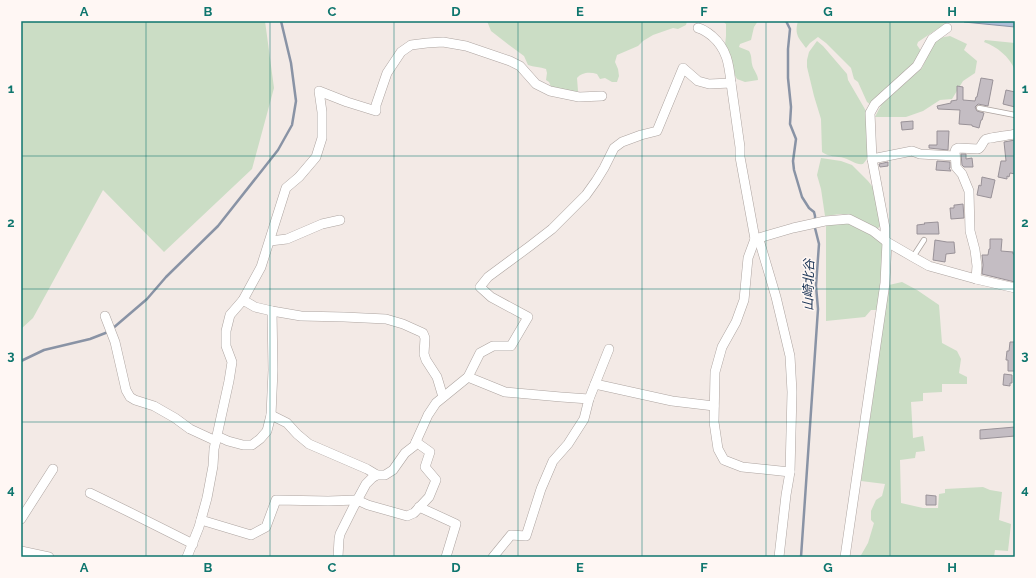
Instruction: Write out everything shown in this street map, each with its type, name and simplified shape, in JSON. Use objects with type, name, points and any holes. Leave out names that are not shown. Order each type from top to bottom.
[{"type":"street","points":[[698,28],[706,31],[722,46],[727,58],[740,147],[740,157],[755,239],[748,258],[744,300],[736,322],[722,347],[715,372],[714,422],[718,449],[724,460],[742,467],[790,472]]},
{"type":"street","points":[[844,557],[885,282],[885,228],[872,159],[870,113],[875,104],[918,66],[932,39],[947,28]]},
{"type":"street","points":[[187,557],[201,520],[210,483],[214,449],[232,362],[226,346],[226,331],[230,315],[243,300],[261,267],[286,188],[299,177],[316,157],[322,138],[322,112],[319,90],[347,102],[376,111],[376,105],[387,73],[401,52],[411,45],[443,42],[466,46],[510,61],[520,66],[536,84],[550,91],[580,97],[602,96]]},
{"type":"street","points":[[271,415],[287,423],[309,444],[367,469],[377,475],[385,475],[393,470],[405,453],[414,446],[428,415],[436,403],[468,377],[480,353],[493,346],[511,346],[528,317],[491,297],[480,287],[488,277],[552,229],[586,195],[596,182],[614,148],[622,142],[657,131],[682,68],[698,81],[709,84],[731,83]]},
{"type":"street","points":[[976,279],[977,266],[970,231],[968,191],[962,174],[956,167],[954,151],[958,148],[978,149],[985,139],[1015,134]]},
{"type":"street","points":[[872,159],[912,151],[920,154],[955,156]]},
{"type":"street","points":[[755,239],[825,221],[849,219],[873,231],[913,258],[929,266],[1015,288]]},
{"type":"street","points":[[270,241],[286,239],[322,224],[340,220]]},
{"type":"street","points":[[755,239],[760,243],[774,290],[790,356],[792,392],[790,472],[779,557]]},
{"type":"street","points":[[243,300],[255,307],[301,316],[386,319],[403,324],[423,333],[425,338],[424,354],[426,360],[437,377],[443,397]]},
{"type":"street","points":[[105,316],[115,342],[126,390],[130,397],[154,406],[190,429],[243,445],[252,445],[267,431],[271,415],[273,370],[272,311]]},
{"type":"street","points":[[493,557],[511,535],[526,536],[541,489],[553,461],[568,444],[584,419],[589,399],[609,349]]},
{"type":"street","points":[[468,377],[505,392],[589,399]]},
{"type":"street","points":[[595,384],[672,401],[714,406]]},
{"type":"street","points":[[201,520],[251,535],[266,527],[276,500],[357,500],[368,505],[407,516],[414,512],[429,497],[436,480],[426,467],[430,452],[416,442]]},
{"type":"street","points":[[21,519],[53,469]]},
{"type":"street","points":[[338,557],[340,534],[366,484],[377,475]]},
{"type":"street","points":[[90,494],[192,544]]},
{"type":"street","points":[[419,507],[456,524],[446,557]]},
{"type":"street","points":[[21,551],[49,557]]},
{"type":"lane","points":[[979,108],[1015,114]]},
{"type":"lane","points":[[913,258],[924,240]]},
{"type":"green space","points":[[21,21],[265,21],[274,88],[252,169],[164,252],[103,190],[33,318],[21,329]]},
{"type":"green space","points":[[487,21],[687,21],[686,25],[678,29],[673,28],[653,35],[638,46],[617,55],[615,62],[619,76],[617,82],[612,82],[605,78],[600,79],[597,74],[584,74],[577,78],[578,91],[576,93],[552,89],[549,82],[546,80],[546,69],[528,65],[524,56],[491,31]]},
{"type":"green space","points":[[723,21],[758,21],[754,27],[751,40],[740,44],[739,47],[749,51],[758,80],[745,82],[737,79],[732,70],[725,45],[726,24]]},
{"type":"green space","points":[[798,21],[949,21],[918,42],[917,45],[921,51],[916,63],[870,104],[867,102],[858,82],[854,79],[851,68],[826,43],[818,37],[806,48],[799,39],[797,33]]},
{"type":"green space","points":[[950,36],[967,44],[964,50],[977,61],[975,73],[963,81],[952,99],[940,100],[923,111],[906,117],[875,117],[882,104],[922,68],[934,43],[941,38]]},
{"type":"green space","points":[[985,40],[1015,43],[1015,70],[1006,56],[998,49],[984,42]]},
{"type":"green space","points":[[817,41],[847,74],[848,80],[866,111],[869,151],[867,159],[863,164],[844,158],[827,155],[822,152],[821,119],[807,67],[809,52]]},
{"type":"green space","points":[[821,158],[841,161],[852,165],[875,190],[880,226],[876,231],[852,216],[841,214],[825,216],[821,189],[817,175]]},
{"type":"green space","points":[[846,223],[865,231],[882,242],[884,254],[878,310],[871,310],[865,317],[826,321],[826,225]]},
{"type":"green space","points":[[902,282],[939,305],[942,343],[957,351],[961,359],[959,373],[967,377],[967,384],[942,384],[942,392],[923,393],[923,401],[911,402],[913,438],[923,436],[925,451],[916,452],[915,458],[900,460],[901,503],[923,508],[938,508],[939,494],[945,493],[945,489],[983,487],[1002,492],[999,520],[1011,524],[1008,551],[995,550],[994,557],[860,557],[868,543],[874,523],[871,520],[871,511],[876,500],[882,496],[885,484],[861,481],[889,285]]},
{"type":"water","points":[[963,21],[1015,21],[1015,27],[964,22]]},
{"type":"building","points":[[981,78],[993,80],[988,106],[978,104],[975,107],[977,111],[984,113],[979,128],[972,125],[959,124],[960,110],[938,109],[937,106],[957,100],[957,86],[963,87],[963,100],[975,101]]},
{"type":"building","points":[[1006,90],[1015,92],[1015,107],[1003,104]]},
{"type":"building","points":[[913,121],[913,129],[902,130],[901,122]]},
{"type":"building","points":[[937,131],[949,131],[948,150],[929,148],[929,145],[937,145]]},
{"type":"building","points":[[1015,140],[1015,174],[1010,173],[1009,177],[1007,176],[1007,179],[998,177],[1001,161],[1006,161],[1004,142]]},
{"type":"building","points":[[961,154],[966,154],[966,159],[972,158],[973,167],[964,167],[962,165]]},
{"type":"building","points":[[937,161],[950,162],[949,168],[951,171],[936,170]]},
{"type":"building","points":[[888,162],[888,166],[880,167],[879,164]]},
{"type":"building","points":[[982,177],[995,180],[991,198],[977,195],[979,185],[981,186]]},
{"type":"building","points":[[963,204],[964,218],[951,219],[950,208],[954,208],[954,205]]},
{"type":"building","points":[[938,222],[939,234],[917,234],[917,225]]},
{"type":"building","points":[[990,239],[1002,239],[1001,251],[1013,252],[1013,254],[1015,254],[1015,282],[982,274],[982,255],[988,255],[990,249]]},
{"type":"building","points":[[935,240],[954,242],[955,253],[946,254],[945,262],[933,260]]},
{"type":"building","points":[[1010,342],[1015,342],[1015,371],[1008,371],[1008,360],[1006,360]]},
{"type":"building","points":[[1004,374],[1012,375],[1012,383],[1010,383],[1010,386],[1003,385]]},
{"type":"building","points":[[1015,427],[1015,436],[980,439],[980,430]]},
{"type":"building","points":[[926,495],[936,496],[936,505],[926,505]]},
{"type":"waterway","points":[[112,329],[147,299],[166,277],[218,226],[278,150],[292,125],[296,101],[291,63],[281,21]]},
{"type":"waterway","name":"山崎北谷","points":[[786,21],[790,29],[788,49],[788,78],[791,107],[790,124],[796,139],[793,161],[794,170],[802,197],[809,208],[814,212],[815,228],[819,244],[816,286],[818,309],[801,557]]},
{"type":"waterway","points":[[21,361],[44,350],[90,339],[108,332]]}]
